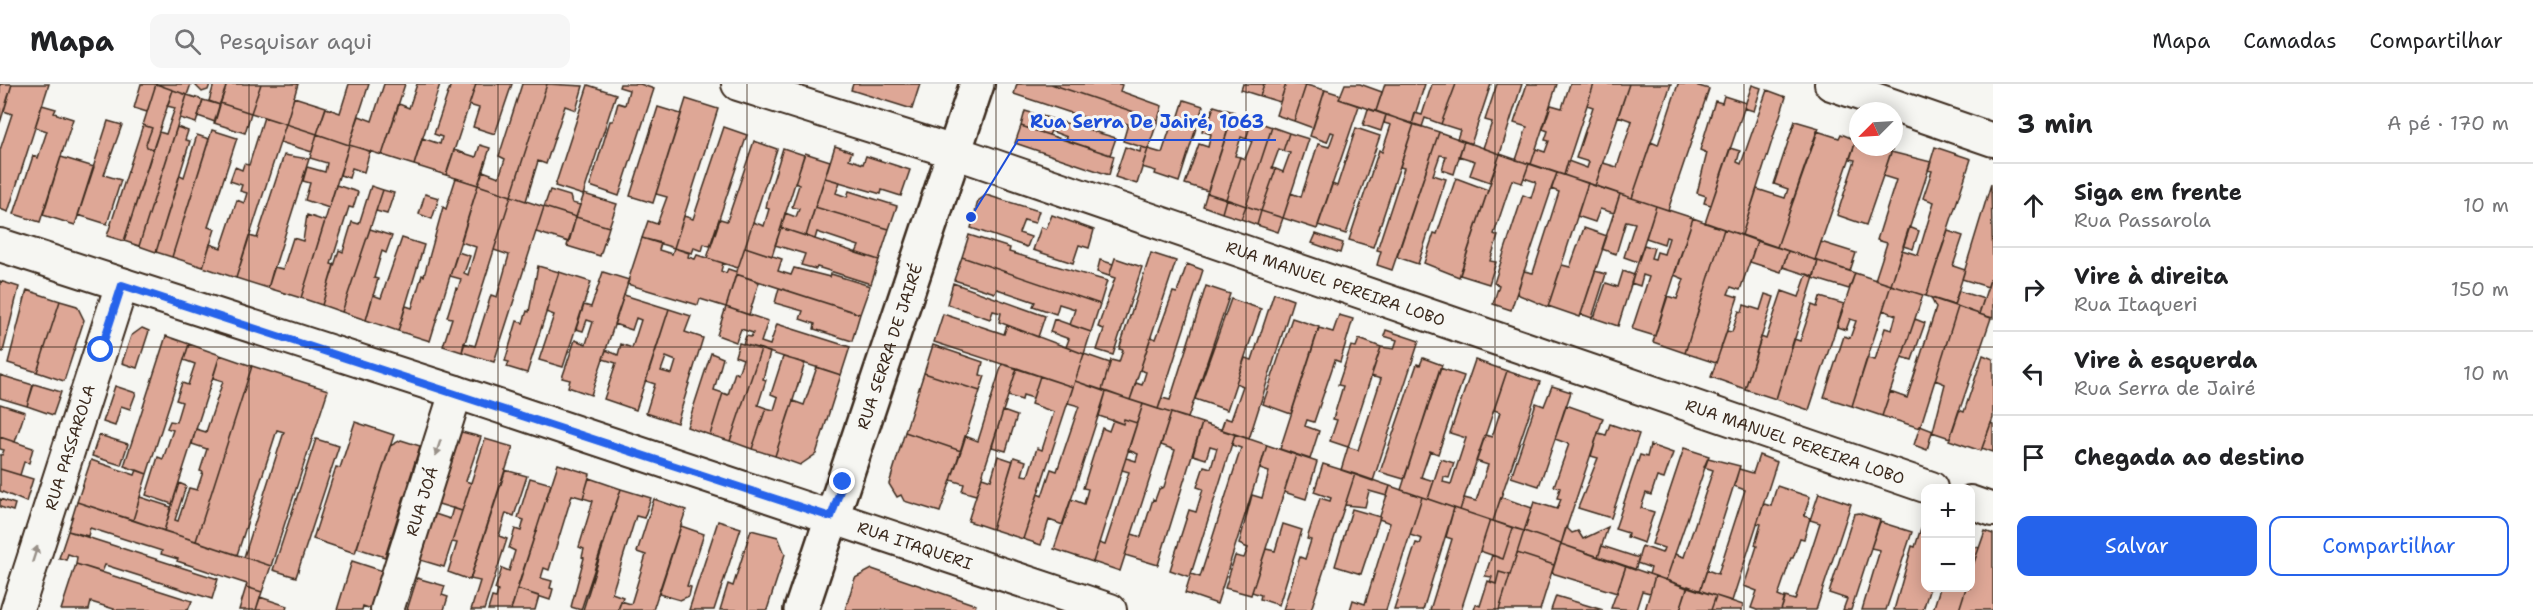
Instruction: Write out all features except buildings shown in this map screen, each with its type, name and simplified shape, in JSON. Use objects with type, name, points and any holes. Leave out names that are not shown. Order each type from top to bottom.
[{"type":"street","name":"RUA MANUEL PEREIRA LOBO","points":[[738,84],[954,152],[1921,486]]},
{"type":"street","name":"RUA SERRA DE JAIRÉ","points":[[801,610],[976,84]]},
{"type":"street","points":[[1831,84],[1993,140]]},
{"type":"street","name":"RUA ITAQUERI","points":[[0,245],[456,392],[1110,610]]},
{"type":"street","name":"RUA PASSAROLA","points":[[17,610],[122,285]]},
{"type":"street","name":"RUA JOÁ","points":[[387,610],[456,392]]},
{"type":"street","points":[[1975,503],[1993,510]]},
{"type":"place","name":"Rua Serra De Jairé, 1063","points":[[971,217]]},
{"type":"route","points":[[101,350],[122,285],[456,392],[831,517],[843,482]]}]
